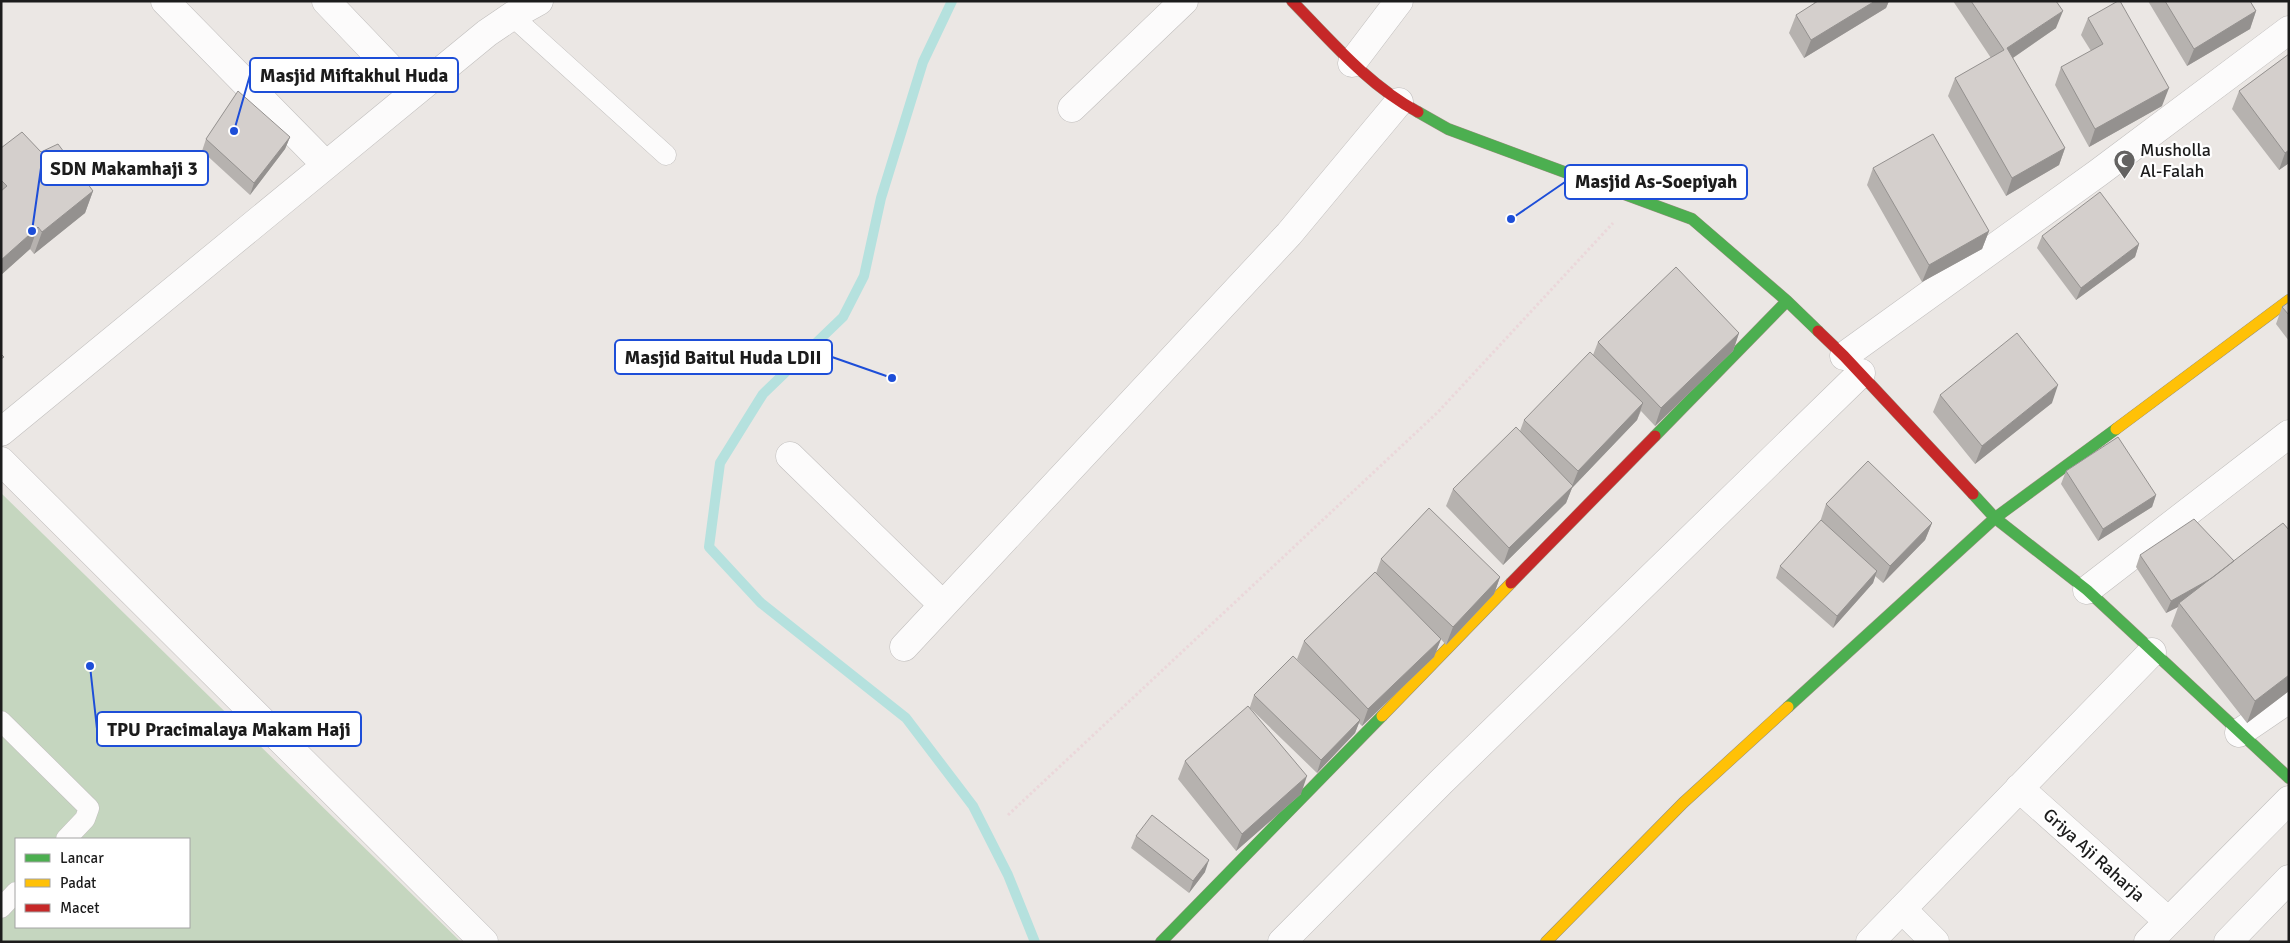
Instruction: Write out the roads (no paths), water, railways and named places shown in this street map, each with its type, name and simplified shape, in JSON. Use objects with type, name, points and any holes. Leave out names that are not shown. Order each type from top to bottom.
[{"type":"street","points":[[165,1],[326,165]]},
{"type":"street","points":[[326,1],[414,92]]},
{"type":"street","points":[[1,432],[487,33],[539,1]]},
{"type":"street","points":[[1072,108],[1184,1]]},
{"type":"street","points":[[1292,1],[1352,63],[1399,102],[1448,129],[1692,219],[1788,301],[1852,364],[1995,518],[2087,590],[2289,778]]},
{"type":"street","points":[[1352,63],[1399,1]]},
{"type":"street","points":[[1282,942],[1852,364],[2098,173],[2289,30]]},
{"type":"street","points":[[904,646],[1289,234],[1399,102]]},
{"type":"street","points":[[1546,942],[1684,803],[1995,518],[2289,300]]},
{"type":"street","points":[[1161,942],[1788,301]]},
{"type":"street","points":[[2087,590],[2289,434]]},
{"type":"street","points":[[790,456],[943,605]]},
{"type":"street","points":[[1,461],[484,942]]},
{"type":"street","points":[[1870,942],[2152,652]]},
{"type":"street","points":[[2239,733],[2289,699]]},
{"type":"street","name":"Griya Aji Raharja","points":[[2019,788],[2168,921]]},
{"type":"street","points":[[2148,942],[2289,800]]},
{"type":"street","points":[[2228,942],[2289,878]]},
{"type":"street","points":[[1902,909],[1936,942]]},
{"type":"lane","points":[[512,16],[666,155]]},
{"type":"lane","points":[[1,721],[89,808],[85,819],[67,838]]},
{"type":"lane","points":[[1,908],[15,893]]},
{"type":"waterway","points":[[952,1],[923,62],[881,198],[864,276],[843,317],[763,394],[720,463],[709,547],[761,603],[906,718],[973,806],[1008,875],[1035,942]]},
{"type":"place","name":"Masjid Miftakhul Huda","points":[[234,131]]},
{"type":"place","name":"Musholla Al-Falah","points":[[2124,179]]},
{"type":"place","name":"Masjid As-Soepiyah","points":[[1511,219]]},
{"type":"place","name":"SDN Makamhaji 3","points":[[32,231]]},
{"type":"place","name":"Masjid Baitul Huda LDII","points":[[892,378]]},
{"type":"place","name":"TPU Pracimalaya Makam Haji","points":[[90,666]]}]
